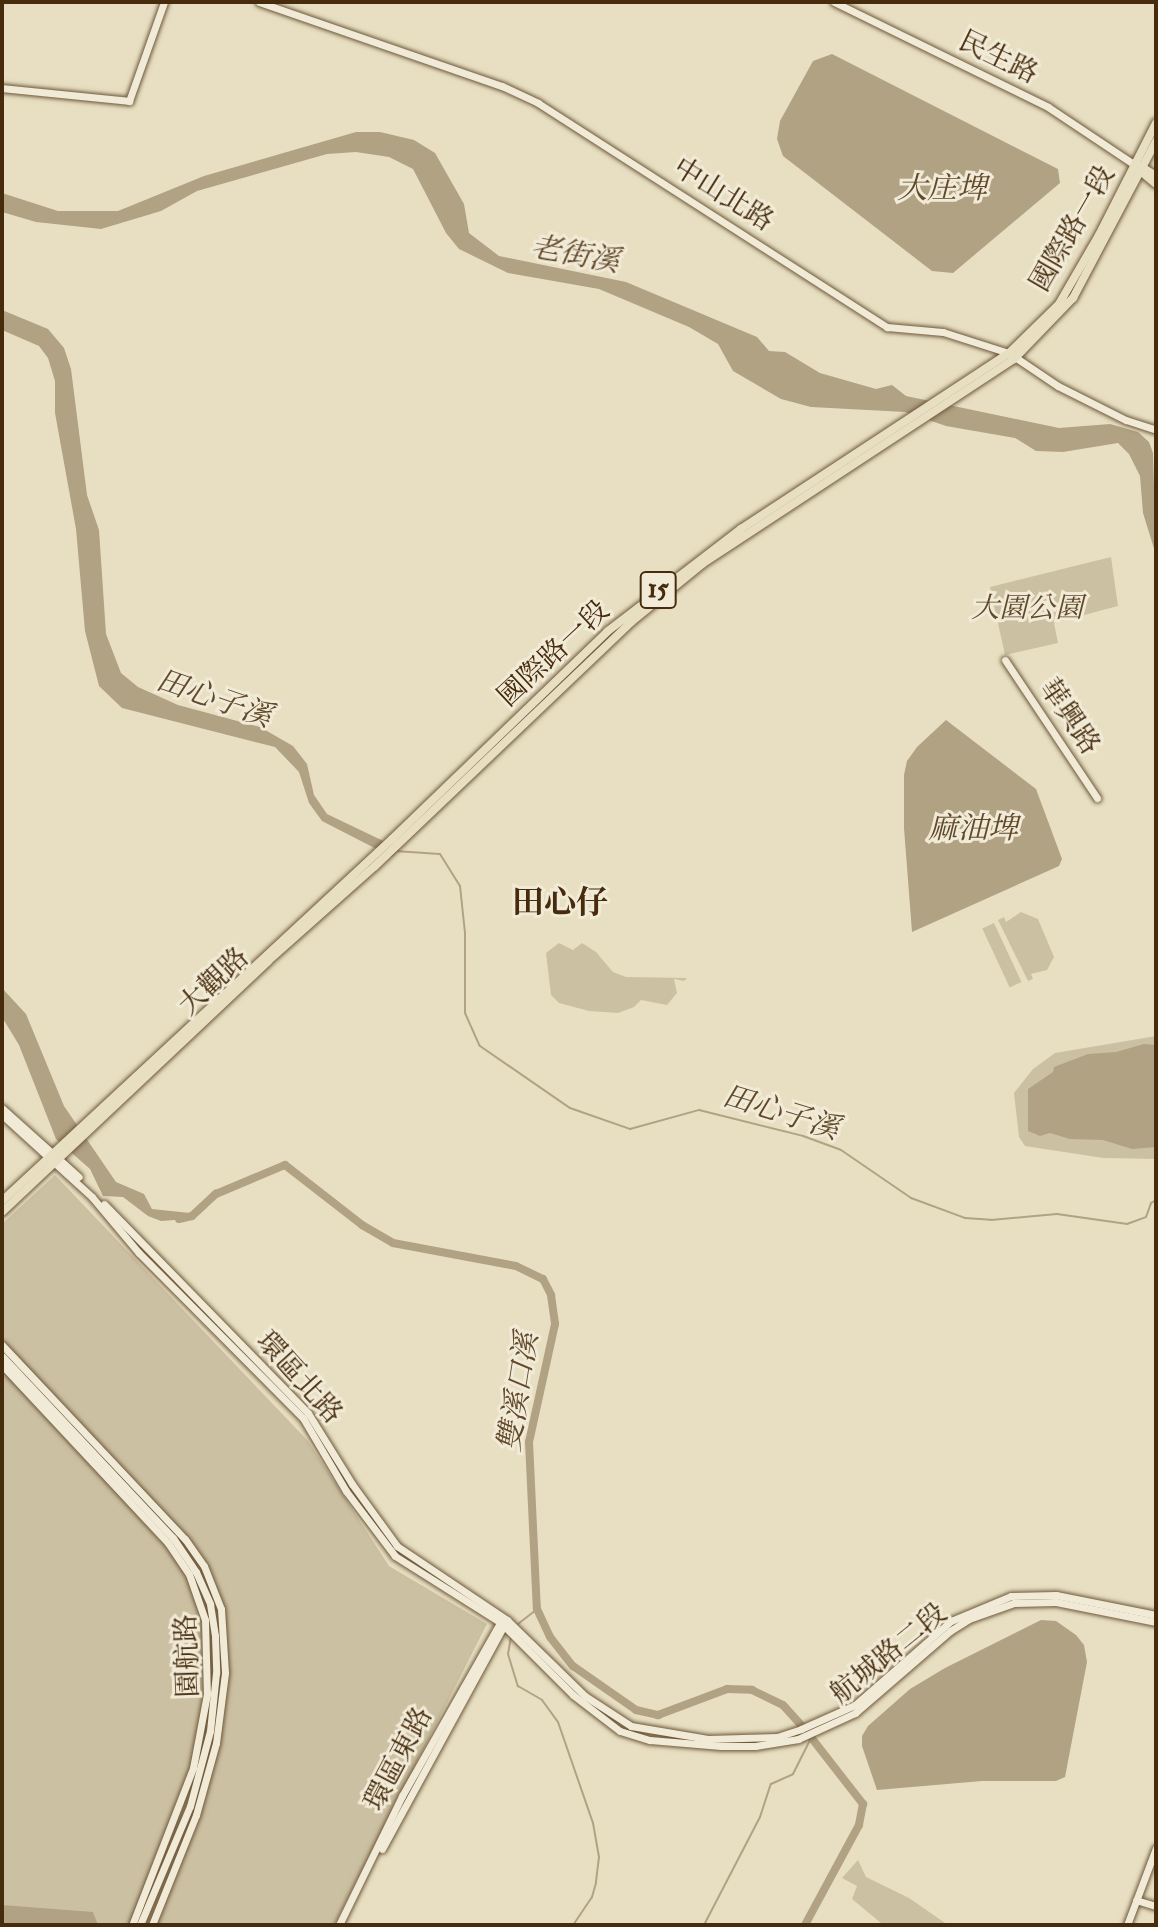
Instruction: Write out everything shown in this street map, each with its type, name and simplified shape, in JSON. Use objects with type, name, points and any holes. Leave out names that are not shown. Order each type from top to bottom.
[{"type":"main road","name":"國際路一段","points":[[1139,168],[1156,123]]},
{"type":"main road","name":"國際路一段","points":[[372,864],[668,582],[741,529],[902,430],[1011,356],[1059,304],[1156,141]]},
{"type":"main road","name":"民生路","points":[[1139,168],[1156,176]]},
{"type":"main road","name":"民生路","points":[[1139,168],[1156,184]]},
{"type":"main road","name":"大觀路","points":[[57,1155],[372,864]]},
{"type":"main road","name":"15","points":[[2,1201],[57,1155]]},
{"type":"main road","name":"15","points":[[2,1212],[57,1155]]},
{"type":"street","points":[[2,88],[129,101],[164,2]]},
{"type":"street","name":"中山北路","points":[[259,2],[502,86],[538,103],[887,327],[943,332],[1011,356],[1112,413],[1156,430]]},
{"type":"street","name":"民生路","points":[[834,2],[1048,107],[1139,168]]},
{"type":"street","name":"華興路","points":[[1005,660],[1097,798]]},
{"type":"street","points":[[2,1108],[57,1155]]},
{"type":"street","points":[[2,1115],[57,1155]]},
{"type":"street","name":"環區北路","points":[[57,1155],[139,1253],[303,1418],[346,1491],[395,1556],[509,1626]]},
{"type":"street","points":[[2,1345],[190,1544],[204,1566],[221,1609],[225,1673],[216,1743],[196,1815],[152,1925]]},
{"type":"street","name":"園航路","points":[[2,1356],[173,1538],[201,1580],[210,1604],[216,1673],[210,1731],[190,1806],[140,1925]]},
{"type":"street","points":[[2,1365],[168,1543],[189,1574],[202,1607],[208,1666],[198,1744],[181,1806],[132,1925]]},
{"type":"street","name":"航城路二段","points":[[509,1626],[585,1696],[631,1726],[708,1739],[777,1737],[820,1727],[870,1693],[951,1621],[1011,1596],[1056,1595],[1156,1615]]},
{"type":"street","name":"航城路二段","points":[[509,1626],[589,1710],[631,1735],[681,1744],[755,1746],[798,1739],[875,1699],[950,1631],[989,1610],[1014,1603],[1056,1602],[1156,1622]]},
{"type":"street","name":"環區東路","points":[[341,1925],[402,1796],[509,1626]]},
{"type":"street","points":[[1127,1925],[1156,1848]]},
{"type":"street","points":[[1136,1900],[1156,1906]]},
{"type":"green space","name":"大園公園","points":[[1111,557],[1118,606],[1054,623],[1058,643],[1005,655],[990,587]]},
{"type":"green space","points":[[1021,912],[1038,919],[1054,957],[1047,970],[1031,974],[1033,979],[1028,981],[998,920],[1004,917],[1006,922]]},
{"type":"green space","points":[[994,923],[1021,982],[1010,987],[982,928]]},
{"type":"green space","points":[[559,943],[573,950],[582,943],[596,952],[613,972],[626,977],[687,978],[684,981],[674,979],[677,993],[667,1005],[641,1000],[634,1007],[618,1013],[589,1011],[559,1003],[551,995],[546,953]]},
{"type":"green space","points":[[1156,1036],[1156,1159],[1103,1158],[1025,1146],[1019,1137],[1014,1093],[1033,1069],[1055,1053]]},
{"type":"green space","points":[[55,1175],[308,1441],[389,1566],[487,1624],[334,1925],[2,1925],[2,1224]]},
{"type":"green space","points":[[858,1860],[866,1877],[909,1898],[948,1925],[881,1923],[852,1899],[857,1886],[842,1878]]},
{"type":"water","name":"大庄埤","points":[[832,54],[1058,169],[1060,183],[953,273],[932,271],[783,156],[777,139],[780,121],[813,61]]},
{"type":"water","points":[[356,132],[380,132],[414,140],[435,153],[464,204],[469,233],[499,256],[626,282],[757,337],[769,351],[785,352],[820,373],[876,389],[892,385],[906,396],[1059,428],[1110,424],[1138,432],[1149,442],[1153,453],[1156,555],[1143,513],[1140,476],[1129,454],[1118,443],[1063,452],[1036,451],[1015,438],[946,426],[905,412],[811,407],[781,399],[733,371],[718,344],[689,327],[599,289],[508,273],[459,249],[446,233],[413,169],[389,157],[356,152],[327,154],[197,191],[161,211],[101,229],[36,222],[2,212],[2,193],[58,211],[118,211],[204,176]]},
{"type":"water","points":[[2,310],[48,329],[64,348],[71,369],[87,495],[99,530],[106,634],[121,673],[138,687],[178,705],[260,727],[293,746],[307,764],[314,795],[327,814],[400,849],[392,857],[322,821],[309,803],[299,772],[275,747],[122,708],[99,686],[85,631],[76,529],[55,413],[55,381],[48,358],[39,346],[2,330]]},
{"type":"water","name":"麻油埤","points":[[946,720],[1036,789],[1062,859],[1059,866],[912,932],[904,828],[904,775],[907,761],[917,747]]},
{"type":"water","points":[[2,988],[26,1014],[64,1106],[116,1182],[144,1194],[152,1209],[190,1213],[189,1219],[161,1221],[148,1216],[123,1197],[103,1196],[90,1169],[56,1139],[19,1045],[2,1017]]},
{"type":"water","points":[[1144,1044],[1156,1045],[1156,1147],[1132,1149],[1103,1140],[1070,1139],[1050,1133],[1040,1136],[1028,1131],[1028,1089],[1053,1072],[1054,1067],[1088,1054],[1116,1052]]},
{"type":"water","points":[[1041,1620],[1056,1621],[1076,1635],[1084,1645],[1087,1662],[1065,1777],[1056,1781],[982,1781],[877,1790],[862,1746],[862,1736],[868,1726],[910,1689]]},
{"type":"water","points":[[2,1905],[93,1912],[98,1925],[2,1925]]},
{"type":"waterway","name":"田心子溪","points":[[395,851],[440,854],[460,886],[465,933],[465,1013],[480,1046],[570,1108],[630,1129],[699,1110],[803,1136],[841,1150],[911,1198],[965,1218],[991,1220],[1057,1214],[1127,1224],[1146,1217],[1151,1203],[1156,1200]]},
{"type":"waterway","name":"雙溪口溪","points":[[179,1219],[192,1216],[216,1194],[285,1165],[362,1225],[393,1243],[516,1266],[543,1279],[551,1295],[555,1324],[529,1442],[537,1609],[550,1637],[573,1666],[636,1710],[658,1715],[727,1689],[752,1690],[783,1705],[803,1727],[863,1804],[859,1825],[805,1925]]},
{"type":"waterway","points":[[518,1624],[537,1609]]},
{"type":"waterway","points":[[511,1637],[508,1654],[518,1686],[542,1700],[558,1722],[593,1823],[599,1857],[596,1883],[592,1897],[573,1925]]},
{"type":"waterway","points":[[704,1925],[760,1817],[771,1784],[793,1774],[811,1738]]},
{"type":"district","name":"田心仔","points":[[560,903]]},
{"type":"water label","name":"老街溪","points":[[575,255]]}]
